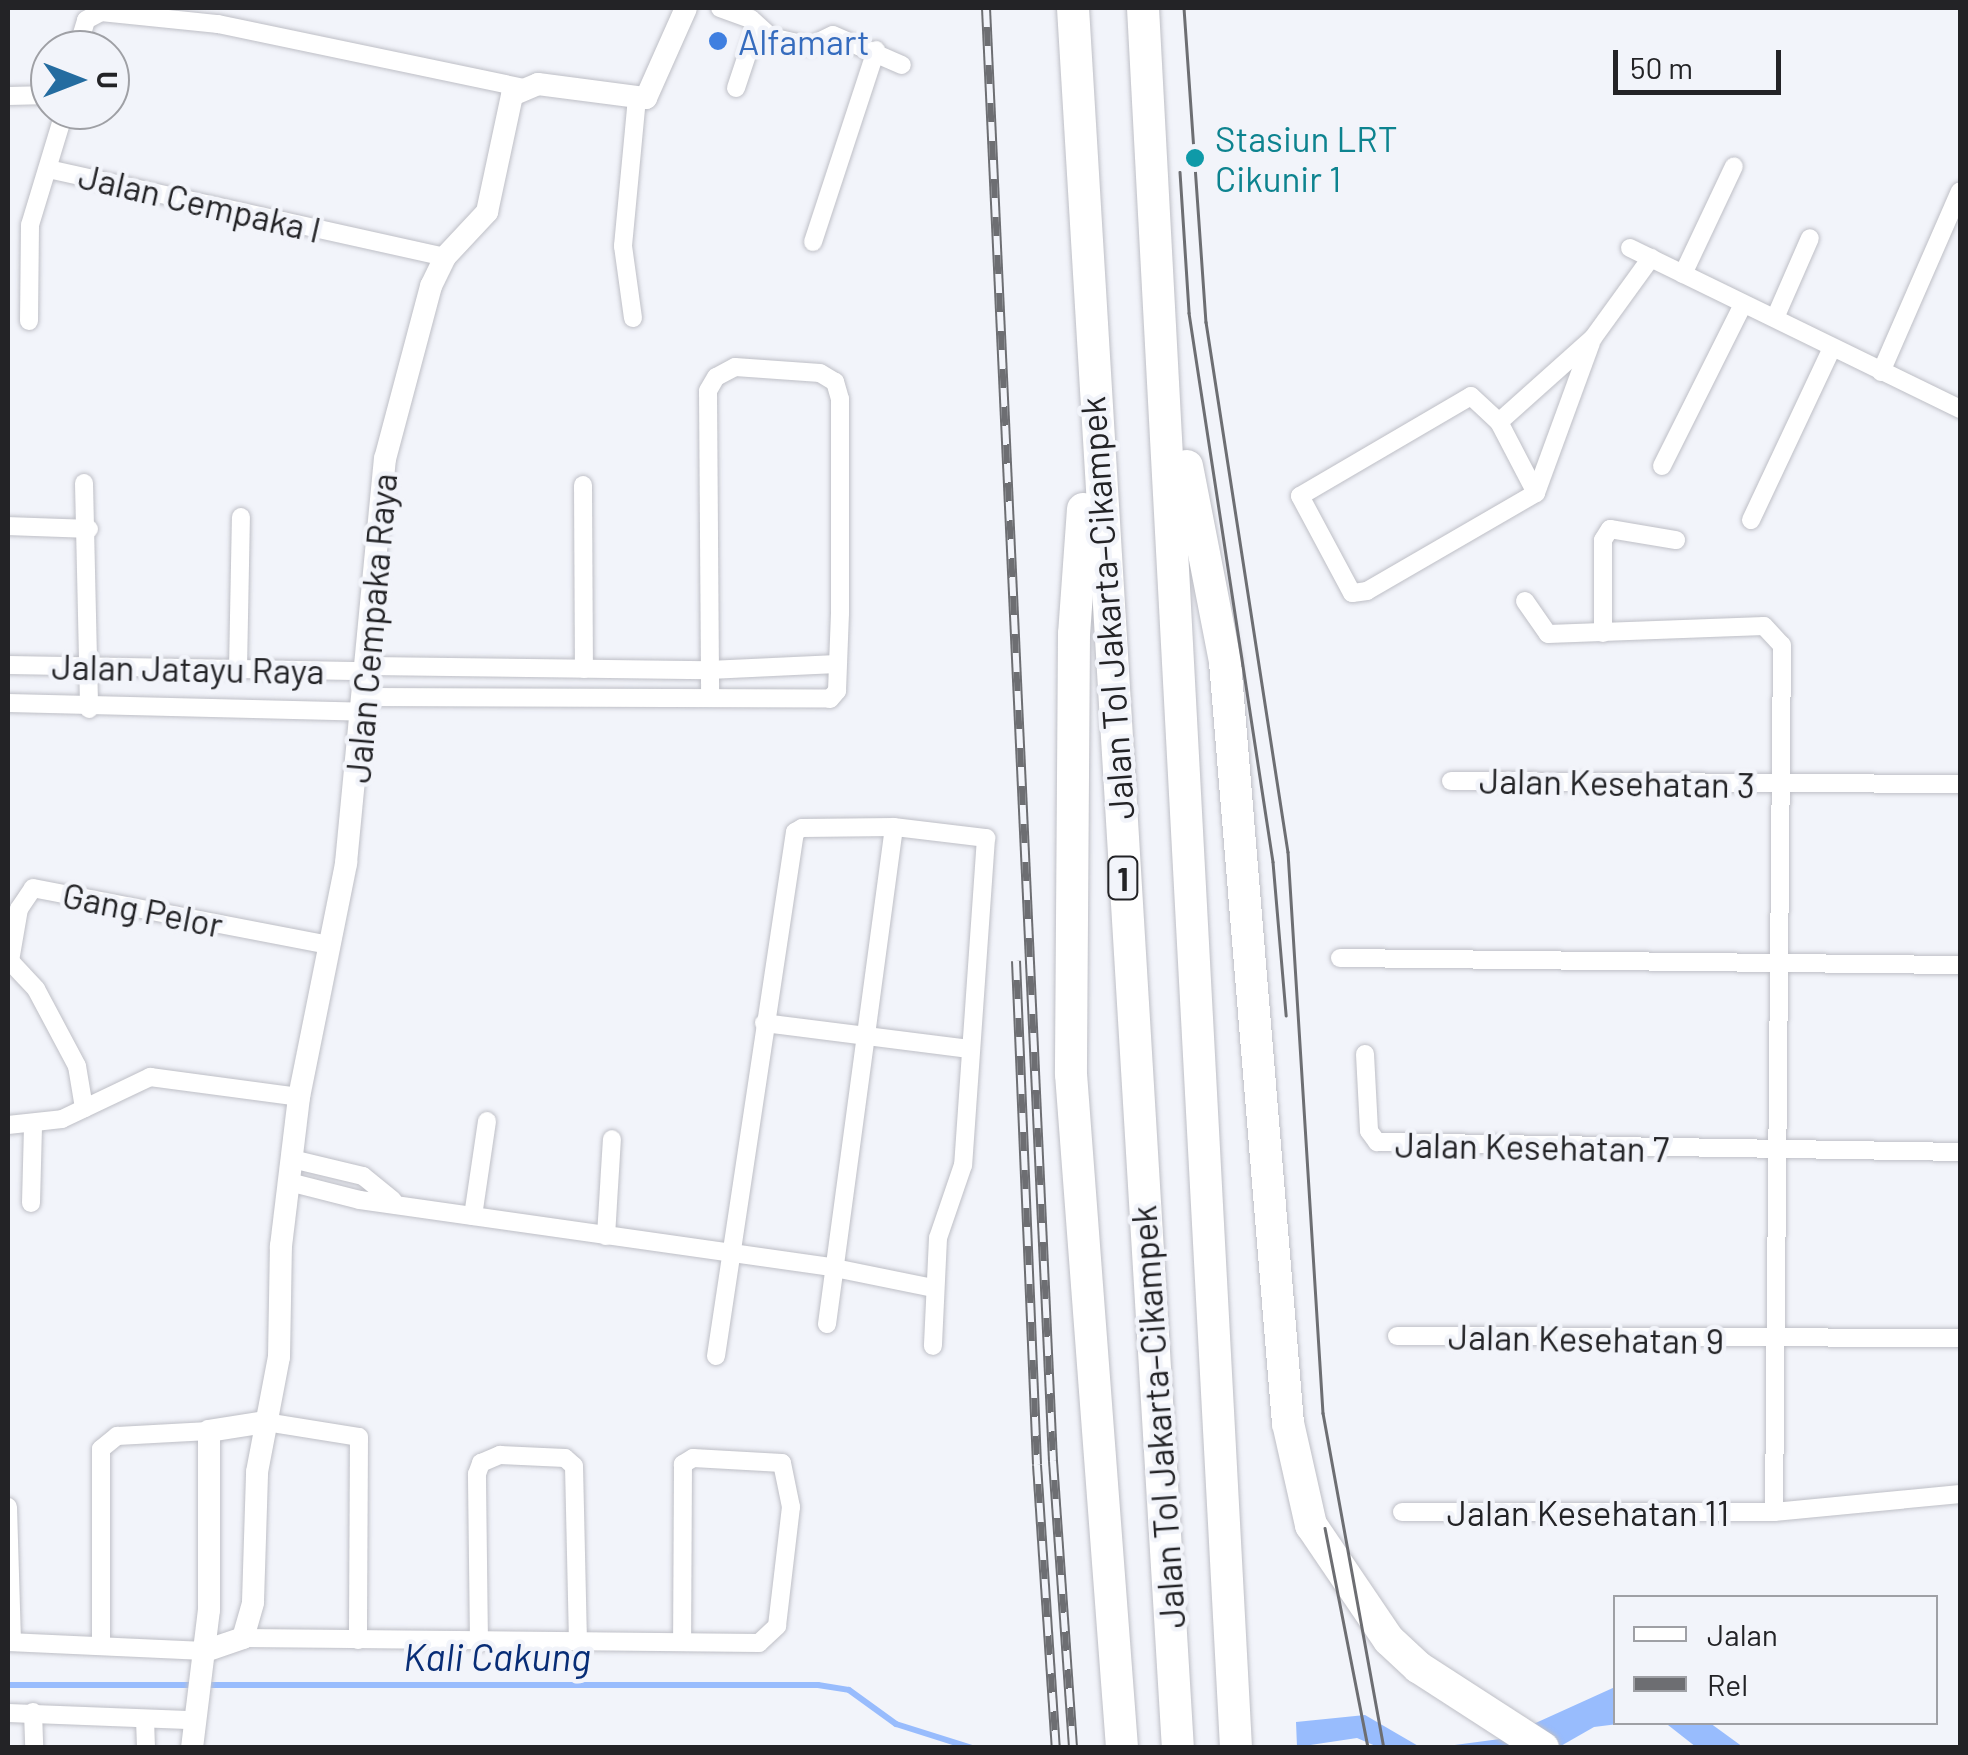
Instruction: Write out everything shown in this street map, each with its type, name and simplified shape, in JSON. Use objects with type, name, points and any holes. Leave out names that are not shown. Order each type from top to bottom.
[{"type":"highway","name":"Jalan Tol Jakarta–Cikampek","points":[[1072,8],[1178,1748]]},
{"type":"highway","name":"Jalan Tol Jakarta–Cikampek","points":[[1143,8],[1166,358],[1208,1304],[1236,1748]]},
{"type":"highway","points":[[1166,358],[1225,662],[1288,1423],[1311,1525],[1389,1640],[1418,1667],[1544,1748]]},
{"type":"highway","points":[[1092,384],[1074,634],[1071,1074],[1122,1748]]},
{"type":"street","points":[[83,30],[86,20],[100,12],[218,24],[378,62],[495,77],[520,87],[637,98],[653,95],[686,8]]},
{"type":"street","points":[[720,8],[751,19],[756,28],[810,46],[833,35],[876,50],[902,65]]},
{"type":"street","points":[[736,88],[756,28]]},
{"type":"street","points":[[813,242],[876,50]]},
{"type":"street","name":"Jalan Cempaka Raya","points":[[243,1638],[253,1602],[266,1422],[280,1357],[299,1096],[330,944],[366,704],[385,459],[431,286],[445,257],[487,212],[507,110],[520,87]]},
{"type":"street","points":[[633,318],[623,232],[637,98]]},
{"type":"street","points":[[48,169],[59,130]]},
{"type":"street","points":[[1684,274],[1734,166]]},
{"type":"street","name":"Jalan Cempaka I","points":[[29,321],[30,225],[48,169],[445,257]]},
{"type":"street","points":[[1881,372],[1960,191]]},
{"type":"street","points":[[1775,318],[1810,238]]},
{"type":"street","points":[[1630,248],[1960,409]]},
{"type":"street","points":[[1498,422],[1593,338],[1650,258]]},
{"type":"street","points":[[1662,466],[1743,304]]},
{"type":"street","points":[[1536,493],[1498,422],[1471,396],[1303,492],[1300,502],[1346,584],[1358,594],[1536,493],[1593,338]]},
{"type":"street","points":[[1751,520],[1832,348]]},
{"type":"street","points":[[710,696],[708,391],[716,377],[735,367],[820,373],[835,382],[837,664]]},
{"type":"street","points":[[84,483],[89,529],[90,708]]},
{"type":"street","points":[[583,485],[584,668]]},
{"type":"street","points":[[238,669],[241,517]]},
{"type":"street","points":[[8,526],[89,529]]},
{"type":"street","points":[[1603,633],[1603,540],[1610,529],[1676,540]]},
{"type":"street","points":[[1525,600],[1548,634],[1764,626],[1776,633],[1782,644],[1774,1512]]},
{"type":"street","name":"Jalan Jatayu Raya","points":[[8,665],[710,670],[837,664],[830,698],[710,696],[90,708],[8,703]]},
{"type":"street","name":"Jalan Kesehatan 3","points":[[1451,781],[1960,784]]},
{"type":"street","points":[[827,1324],[894,827]]},
{"type":"street","points":[[716,1356],[795,832],[894,827],[986,838],[962,1165],[938,1238],[933,1346]]},
{"type":"street","name":"Gang Pelor","points":[[9,960],[18,910],[33,888],[330,944]]},
{"type":"street","points":[[1340,958],[1960,965]]},
{"type":"street","points":[[9,960],[36,989],[77,1066],[84,1108]]},
{"type":"street","points":[[764,1023],[970,1049]]},
{"type":"street","name":"Jalan Kesehatan 7","points":[[1365,1054],[1369,1130],[1377,1142],[1778,1150]]},
{"type":"street","points":[[8,1125],[33,1124],[84,1108],[150,1077],[299,1096]]},
{"type":"street","points":[[473,1216],[487,1121]]},
{"type":"street","points":[[31,1203],[33,1124]]},
{"type":"street","points":[[606,1236],[612,1139]]},
{"type":"street","points":[[1778,1150],[1960,1152]]},
{"type":"street","points":[[291,1170],[326,1168],[374,1180],[392,1200]]},
{"type":"street","points":[[291,1170],[360,1200],[392,1200],[473,1216],[835,1268],[933,1288]]},
{"type":"street","name":"Jalan Kesehatan 9","points":[[1396,1336],[1960,1338]]},
{"type":"street","points":[[101,1646],[101,1449],[117,1436],[209,1431],[266,1422],[352,1432],[360,1440],[358,1640]]},
{"type":"street","points":[[192,1748],[203,1660],[209,1431]]},
{"type":"street","points":[[480,1642],[477,1474],[481,1463],[500,1455],[565,1458],[574,1466],[578,1642]]},
{"type":"street","points":[[8,1507],[10,1642],[101,1646],[203,1660],[243,1638],[759,1642],[778,1626],[791,1507],[788,1472],[765,1458],[693,1458],[680,1472],[682,1640]]},
{"type":"street","name":"Jalan Kesehatan 11","points":[[1402,1512],[1774,1512],[1960,1494]]},
{"type":"street","points":[[33,1712],[34,1748]]},
{"type":"street","points":[[8,1713],[194,1720]]},
{"type":"street","points":[[145,1719],[146,1748]]},
{"type":"water","points":[[1613,1688],[1613,1725],[1594,1727],[1559,1747],[1432,1748],[1500,1739]]},
{"type":"water","points":[[1365,1715],[1420,1747],[1378,1747],[1357,1738],[1297,1747],[1296,1722]]},
{"type":"water","points":[[1668,1725],[1713,1725],[1743,1747],[1696,1747]]},
{"type":"waterway","name":"Kali Cakung","points":[[8,1685],[818,1685],[849,1690],[896,1724],[972,1748]]},
{"type":"tram line","points":[[1184,8],[1206,322],[1288,852],[1323,1413],[1384,1748]]},
{"type":"tram line","points":[[1180,172],[1189,313],[1273,862],[1286,1015]]},
{"type":"tram line","points":[[1325,1528],[1368,1748]]},
{"type":"railway","points":[[986,8],[1053,1461],[1073,1748]]},
{"type":"railway","points":[[1016,961],[1037,1465],[1056,1748]]},
{"type":"place","name":"Alfamart","points":[[718,41]]},
{"type":"place","name":"Stasiun LRT Cikunir 1","points":[[1195,158]]}]
